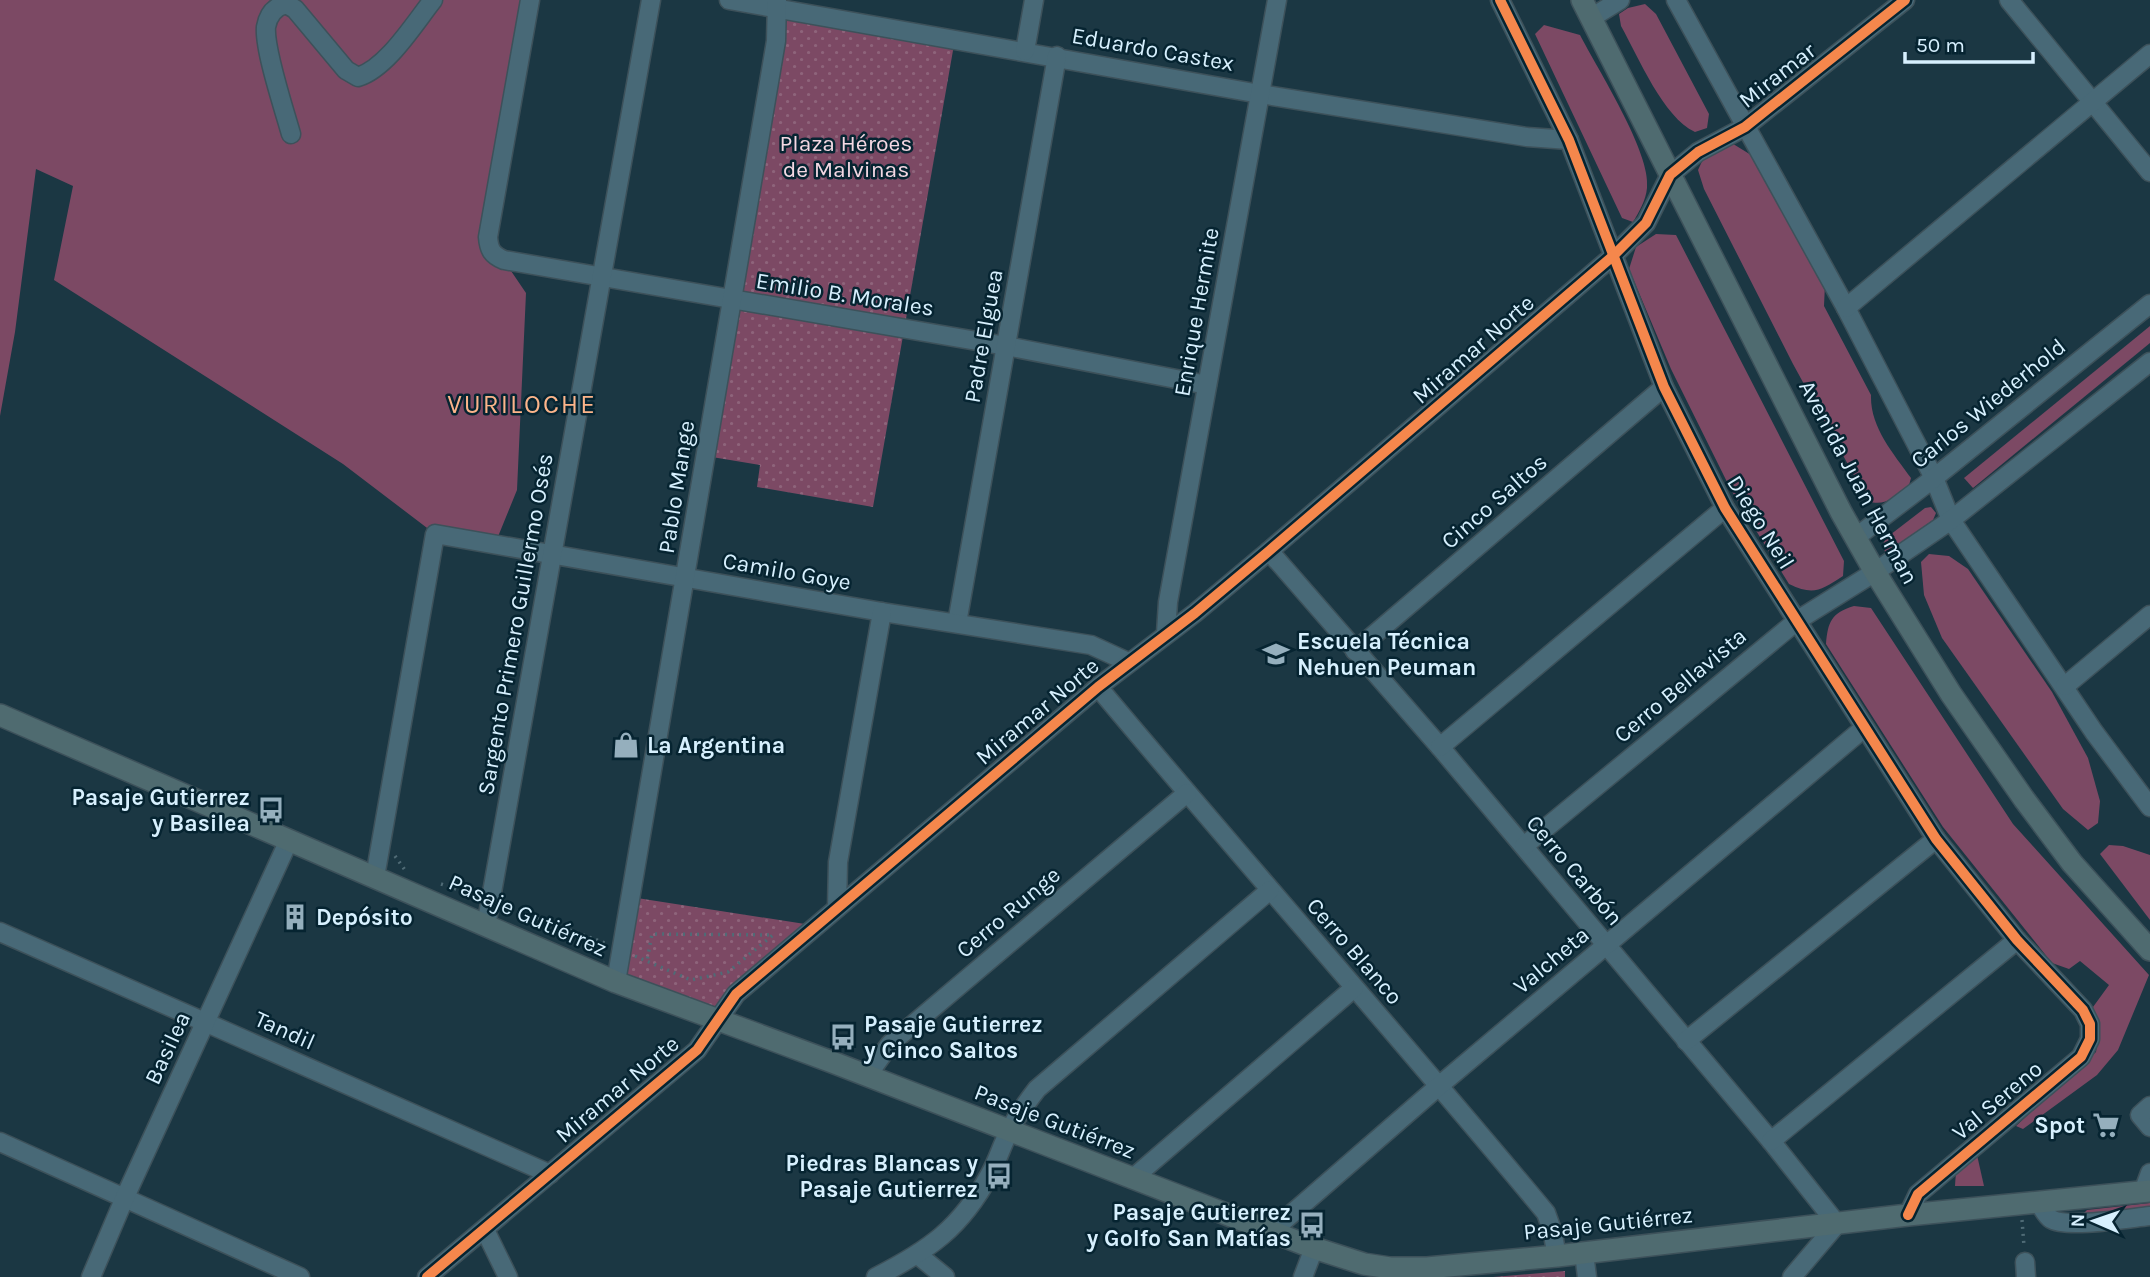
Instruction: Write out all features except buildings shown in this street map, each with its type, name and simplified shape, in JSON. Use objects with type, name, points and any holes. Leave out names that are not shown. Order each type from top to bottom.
[{"type":"main road","name":"Avenida Juan Herman","points":[[1586,9],[1855,538],[1875,572],[1951,694],[2024,799],[2072,863],[2150,950]]},
{"type":"main road","name":"Pasaje Gutiérrez","points":[[0,715],[616,982],[719,1019],[1314,1248],[1364,1264],[1454,1271],[1556,1256],[1908,1215],[2029,1204],[2148,1185]]},
{"type":"street","points":[[290,134],[266,38],[270,15],[277,6],[286,4],[295,9],[346,70],[358,76],[368,74],[392,52],[433,0]]},
{"type":"street","name":"Emilio B. Morales","points":[[530,0],[488,237],[489,247],[494,255],[504,260],[1006,346],[1207,385]]},
{"type":"street","name":"Sargento Primero Guillermo Osés","points":[[486,926],[651,0]]},
{"type":"street","name":"Eduardo Castex","points":[[729,0],[777,4],[1260,94],[1527,137],[1569,140]]},
{"type":"street","points":[[1026,51],[1034,0]]},
{"type":"street","name":"Enrique Hermite","points":[[1166,634],[1168,602],[1277,0]]},
{"type":"street","name":"Diego Neil","points":[[1500,0],[1569,140],[1664,387],[1725,508],[1936,839],[2017,940],[2082,1010]]},
{"type":"street","points":[[1586,9],[1620,0]]},
{"type":"street","points":[[1676,0],[1846,308],[1934,478],[1951,520],[2094,732],[2150,807]]},
{"type":"street","name":"Miramar","points":[[1670,175],[1698,152],[1745,127],[1905,0]]},
{"type":"street","points":[[2009,0],[2150,172]]},
{"type":"street","name":"Pablo Mange","points":[[616,982],[776,41],[777,4]]},
{"type":"street","points":[[1846,308],[2150,54]]},
{"type":"street","name":"Padre Elguea","points":[[957,623],[1057,56]]},
{"type":"street","name":"Miramar Norte","points":[[427,1277],[697,1050],[736,994],[1128,662],[1269,551],[1613,257],[1646,223],[1670,175]]},
{"type":"street","name":"Carlos Wiederhold","points":[[1855,538],[2150,304]]},
{"type":"street","points":[[1875,572],[1951,520],[2150,362]]},
{"type":"street","name":"Cinco Saltos","points":[[1355,651],[1664,387]]},
{"type":"street","points":[[1440,747],[1725,508]]},
{"type":"street","name":"Camilo Goye","points":[[380,848],[435,534],[882,612],[1091,645],[1128,662]]},
{"type":"street","name":"Cerro Carbón","points":[[1269,551],[1524,846],[1837,1224]]},
{"type":"street","name":"Cerro Bellavista","points":[[1524,846],[1798,620],[1875,572]]},
{"type":"street","points":[[837,908],[838,862],[882,612]]},
{"type":"street","points":[[2065,686],[2150,615]]},
{"type":"street","name":"Cerro Blanco","points":[[1098,687],[1186,793],[1440,1085],[1546,1213],[1556,1256]]},
{"type":"street","name":"Valcheta","points":[[1272,1231],[1440,1085],[1864,728]]},
{"type":"street","name":"Cerro Runge","points":[[867,1076],[890,1044],[1186,793]]},
{"type":"street","points":[[1686,1041],[1936,839]]},
{"type":"street","name":"Basilea","points":[[91,1277],[289,840]]},
{"type":"street","points":[[375,877],[380,848]]},
{"type":"street","points":[[876,1277],[918,1255],[951,1229],[970,1208],[991,1173],[1009,1131],[1037,1089],[1270,890]]},
{"type":"street","name":"Tandil","points":[[0,932],[550,1174]]},
{"type":"street","points":[[1771,1142],[2017,940]]},
{"type":"street","points":[[1132,1179],[1354,988]]},
{"type":"street","name":"Val Sereno","points":[[1908,1215],[1918,1194],[2081,1057],[2090,1039],[2090,1024],[2082,1010]]},
{"type":"street","points":[[2150,1107],[2140,1115],[2150,1127]]},
{"type":"street","points":[[0,1142],[300,1277]]},
{"type":"street","points":[[2029,1204],[2050,1219],[2073,1224],[2150,1216]]},
{"type":"street","points":[[1791,1277],[1837,1224]]},
{"type":"street","points":[[485,1230],[508,1277]]},
{"type":"street","points":[[1303,1277],[1314,1248]]},
{"type":"street","points":[[1584,1253],[1587,1277]]},
{"type":"street","points":[[918,1255],[945,1277]]},
{"type":"path","points":[[380,848],[393,853],[407,872]]},
{"type":"path","points":[[430,880],[622,950],[647,961],[691,980],[728,972],[773,935],[652,933],[647,961]]},
{"type":"path","points":[[2025,1262],[2029,1204]]},
{"type":"green space","points":[[0,0],[530,0],[488,237],[526,293],[517,490],[495,544],[435,534],[343,464],[54,280],[73,186],[36,169],[15,332],[0,416]]},
{"type":"green space","points":[[1645,4],[1656,14],[1709,114],[1707,128],[1695,132],[1672,114],[1621,26],[1619,14],[1628,8]]},
{"type":"green space","name":"Plaza Héroes de Malvinas","points":[[777,7],[955,39],[873,507],[757,487],[760,465],[706,456]]},
{"type":"green space","points":[[1544,25],[1580,35],[1632,133],[1641,154],[1647,188],[1644,201],[1633,222],[1622,218],[1535,34]]},
{"type":"green space","points":[[1730,142],[1756,158],[1825,284],[1824,306],[1871,395],[1878,429],[1911,478],[1908,489],[1889,500],[1879,503],[1868,501],[1793,364],[1704,189],[1698,170],[1706,153]]},
{"type":"green space","points":[[1656,234],[1676,235],[1844,561],[1843,576],[1823,588],[1805,590],[1789,584],[1731,490],[1671,369],[1629,269],[1636,247]]},
{"type":"green space","points":[[2150,326],[2150,343],[1973,488],[1964,478]]},
{"type":"green space","points":[[1931,507],[1936,513],[1933,520],[1891,551],[1885,552],[1883,544],[1886,538],[1925,508]]},
{"type":"green space","points":[[1929,554],[1949,556],[1968,569],[2052,692],[2088,758],[2100,801],[2098,823],[2088,830],[2063,809],[1942,638],[1924,595],[1921,562]]},
{"type":"green space","points":[[1854,606],[1871,608],[2013,824],[2149,975],[2118,1050],[2097,1075],[2023,1129],[2016,1126],[2096,1052],[2099,1031],[2093,1007],[2109,985],[2080,961],[2069,969],[2052,963],[1943,827],[1826,644],[1832,619]]},
{"type":"green space","points":[[2109,845],[2123,846],[2150,855],[2150,920],[2100,854]]},
{"type":"green space","points":[[637,898],[805,924],[717,1013],[623,978]]},
{"type":"green space","points":[[1977,1155],[1984,1186],[1955,1186],[1956,1171]]},
{"type":"green space","points":[[2150,1203],[2150,1209],[2081,1216],[2087,1210]]},
{"type":"green space","points":[[1565,1271],[1565,1277],[1493,1277]]},
{"type":"cycle path","points":[[1500,0],[1569,140],[1664,387],[1725,508],[1936,839],[2017,940],[2083,1010],[2090,1024],[2090,1039],[2081,1057],[1918,1194],[1908,1215]]},
{"type":"cycle path","points":[[427,1277],[697,1050],[736,994],[1098,687],[1195,613],[1269,551],[1613,256],[1646,223],[1670,175],[1698,152],[1745,127],[1905,0]]},
{"type":"place","name":"Escuela Técnica Nehuen Peuman","points":[[1276,654]]},
{"type":"place","name":"La Argentina","points":[[626,745]]},
{"type":"place","name":"Pasaje Gutierrez y Basilea","points":[[271,810]]},
{"type":"place","name":"Depósito","points":[[295,917]]},
{"type":"place","name":"Pasaje Gutierrez y Cinco Saltos","points":[[843,1037]]},
{"type":"place","name":"Spot","points":[[2106,1125]]},
{"type":"place","name":"Piedras Blancas y Pasaje Gutierrez","points":[[999,1176]]},
{"type":"place","name":"Pasaje Gutierrez y Golfo San Matías","points":[[1312,1225]]},
{"type":"district","name":"VURILOCHE","points":[[522,404]]}]
